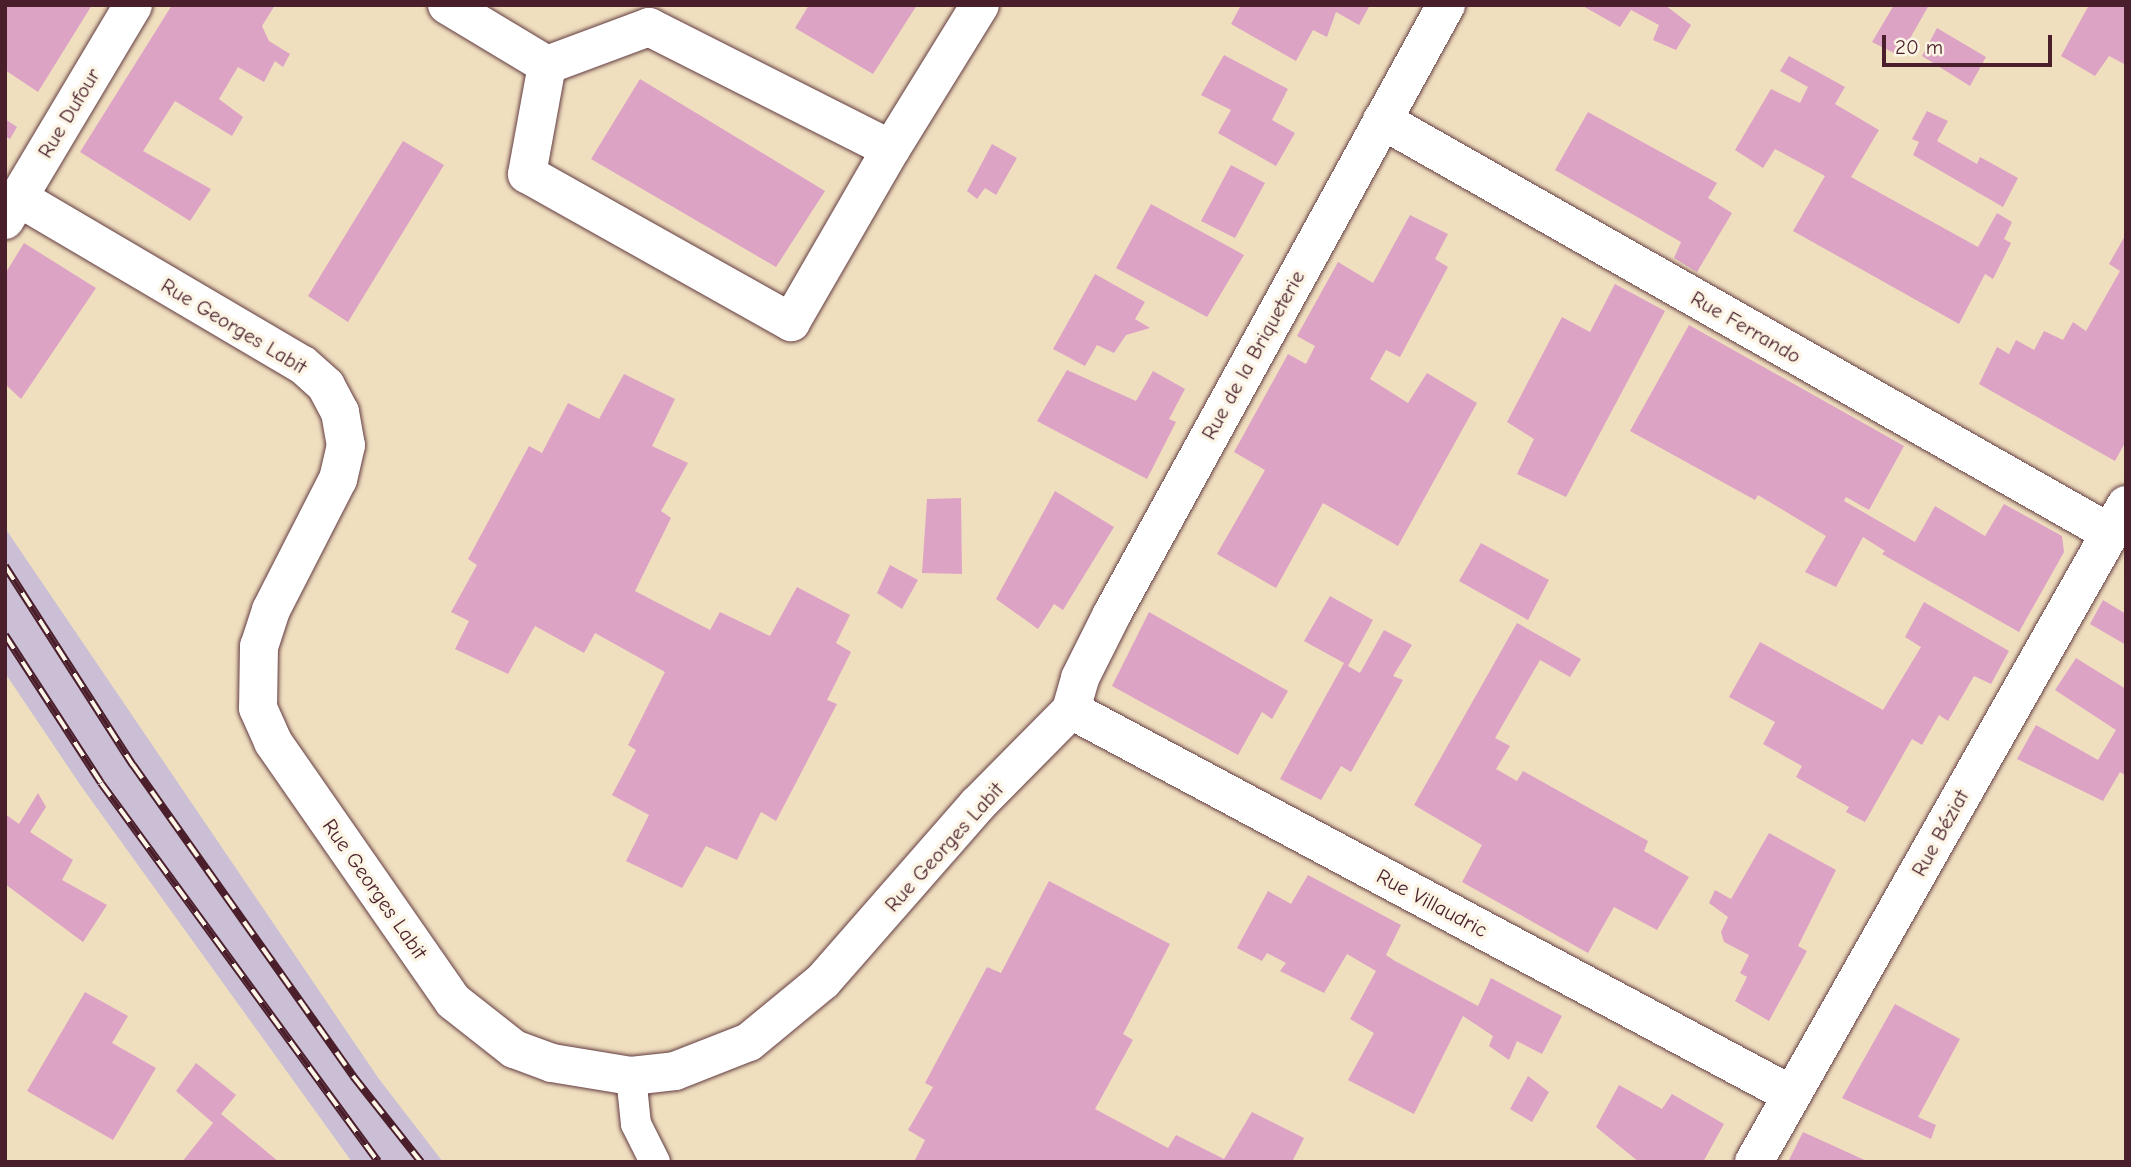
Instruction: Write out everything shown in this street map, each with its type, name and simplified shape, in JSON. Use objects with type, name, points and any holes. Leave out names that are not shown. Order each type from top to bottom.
[{"type":"street","name":"Rue Dufour","points":[[12,209],[133,5]]},
{"type":"street","points":[[447,5],[547,65]]},
{"type":"street","points":[[547,65],[527,174],[791,322],[891,149],[979,5]]},
{"type":"street","name":"Rue de la Briqueterie","points":[[1072,710],[1080,678],[1112,614],[1446,5]]},
{"type":"street","points":[[547,65],[649,27],[891,149]]},
{"type":"street","name":"Rue Ferrando","points":[[1382,120],[2118,519]]},
{"type":"street","name":"Rue Georges Labit","points":[[12,209],[303,365],[327,386],[340,412],[346,445],[338,479],[271,610],[259,646],[257,708],[273,742],[453,1002],[514,1049],[593,1073],[631,1076],[675,1071],[713,1059],[749,1042],[823,981],[977,805],[1072,710]]},
{"type":"street","name":"Rue Béziat","points":[[1754,1162],[2118,519]]},
{"type":"street","name":"Rue Villaudric","points":[[1072,710],[1792,1095]]},
{"type":"lane","points":[[631,1076],[636,1124],[655,1162]]},
{"type":"shaded area","points":[[5,528],[379,1079],[443,1162],[352,1162],[81,786],[5,673]]},
{"type":"building","points":[[5,5],[92,5],[38,92],[5,70]]},
{"type":"building","points":[[172,5],[275,5],[262,26],[269,41],[290,54],[283,67],[275,61],[264,82],[238,67],[219,99],[243,117],[232,136],[175,101],[143,151],[211,189],[190,221],[80,152]]},
{"type":"building","points":[[809,5],[917,5],[873,74],[795,28]]},
{"type":"building","points":[[1241,5],[1370,5],[1359,25],[1336,12],[1327,37],[1313,30],[1296,61],[1231,24]]},
{"type":"building","points":[[1581,5],[1665,5],[1691,25],[1676,50],[1653,40],[1659,25],[1631,10],[1620,27]]},
{"type":"building","points":[[1894,5],[1929,5],[1900,56],[1872,42]]},
{"type":"building","points":[[2089,5],[2126,5],[2126,65],[2109,56],[2095,76],[2061,56]]},
{"type":"building","points":[[1937,28],[1986,57],[1970,86],[1922,56]]},
{"type":"building","points":[[1224,55],[1288,89],[1272,120],[1295,133],[1276,166],[1218,133],[1231,110],[1201,95]]},
{"type":"building","points":[[1789,56],[1845,87],[1835,104],[1879,130],[1851,177],[1978,247],[1997,213],[2012,222],[2004,239],[2011,243],[1993,279],[1985,274],[1959,324],[1793,231],[1825,176],[1775,149],[1763,168],[1735,150],[1771,89],[1800,103],[1808,87],[1780,71]]},
{"type":"building","points":[[640,79],[825,191],[776,267],[591,159]]},
{"type":"building","points":[[1927,111],[1948,121],[1937,141],[1977,164],[1980,157],[2018,178],[2003,207],[1913,155],[1919,142],[1912,139]]},
{"type":"building","points":[[1588,112],[1717,183],[1708,198],[1732,213],[1697,272],[1674,258],[1681,242],[1555,170]]},
{"type":"building","points":[[5,119],[17,127],[10,139],[5,136]]},
{"type":"building","points":[[403,141],[444,165],[348,322],[308,296]]},
{"type":"building","points":[[992,144],[1017,158],[996,195],[985,188],[977,199],[967,191]]},
{"type":"building","points":[[1231,165],[1265,183],[1235,238],[1201,221]]},
{"type":"building","points":[[1151,204],[1244,255],[1207,317],[1116,268]]},
{"type":"building","points":[[1410,215],[1448,234],[1435,259],[1448,267],[1400,357],[1386,350],[1370,379],[1408,403],[1427,373],[1477,403],[1398,546],[1323,503],[1276,588],[1217,554],[1265,470],[1234,452],[1288,354],[1306,364],[1315,346],[1297,336],[1338,262],[1373,283]]},
{"type":"building","points":[[2126,234],[2126,441],[2115,461],[1979,384],[1997,347],[2009,354],[2016,340],[2034,350],[2044,331],[2063,340],[2073,322],[2086,331],[2120,271],[2109,264]]},
{"type":"building","points":[[24,243],[96,288],[21,399],[5,384],[5,274]]},
{"type":"building","points":[[1095,274],[1145,302],[1135,319],[1150,328],[1126,335],[1114,353],[1097,345],[1085,366],[1053,349]]},
{"type":"building","points":[[1615,284],[1665,311],[1566,497],[1517,474],[1534,439],[1507,422],[1562,317],[1590,332]]},
{"type":"building","points":[[1689,325],[1904,446],[1869,510],[1846,497],[1844,501],[1915,542],[1935,506],[1985,536],[2004,504],[2062,536],[2064,552],[2019,632],[1882,554],[1885,551],[1863,537],[1836,587],[1805,572],[1826,536],[1758,495],[1755,500],[1630,431]]},
{"type":"building","points":[[1067,370],[1136,401],[1153,371],[1185,389],[1169,419],[1176,422],[1147,479],[1037,421]]},
{"type":"building","points":[[624,374],[675,399],[652,446],[688,463],[661,511],[671,518],[635,591],[710,630],[720,612],[770,636],[797,587],[850,615],[836,643],[851,652],[827,700],[837,704],[776,821],[761,812],[737,860],[706,846],[682,888],[626,861],[649,815],[612,795],[636,750],[628,745],[665,672],[595,633],[584,653],[535,626],[508,674],[455,649],[469,621],[451,612],[477,565],[468,559],[529,446],[542,453],[568,403],[599,419]]},
{"type":"building","points":[[1055,491],[1114,527],[1063,610],[1054,604],[1038,629],[996,599]]},
{"type":"building","points":[[961,498],[962,574],[922,573],[927,499]]},
{"type":"building","points":[[1481,543],[1549,580],[1528,620],[1459,581]]},
{"type":"building","points":[[890,565],[918,580],[902,609],[877,593]]},
{"type":"building","points":[[1330,596],[1373,620],[1348,666],[1360,673],[1384,630],[1412,645],[1393,676],[1403,680],[1351,772],[1341,766],[1321,800],[1280,779],[1344,663],[1304,641]]},
{"type":"building","points":[[2103,600],[2126,614],[2126,645],[2090,624]]},
{"type":"building","points":[[1924,602],[2009,651],[1991,684],[1974,676],[1948,721],[1939,715],[1922,745],[1912,739],[1865,822],[1846,812],[1849,807],[1796,777],[1802,766],[1763,744],[1775,722],[1729,697],[1760,642],[1883,710],[1921,647],[1905,637]]},
{"type":"building","points":[[1149,612],[1288,691],[1272,719],[1262,712],[1238,755],[1112,686]]},
{"type":"building","points":[[1517,623],[1581,659],[1570,677],[1540,660],[1495,738],[1510,746],[1496,769],[1517,781],[1523,771],[1648,841],[1644,851],[1689,877],[1657,930],[1614,907],[1588,953],[1462,882],[1482,845],[1414,805]]},
{"type":"building","points":[[2076,658],[2126,689],[2126,776],[2120,772],[2103,801],[2017,759],[2036,725],[2098,760],[2116,730],[2055,690]]},
{"type":"building","points":[[38,793],[46,807],[30,832],[73,860],[62,880],[107,905],[83,942],[5,884],[5,814],[19,824]]},
{"type":"building","points":[[1769,833],[1836,870],[1798,946],[1807,951],[1769,1021],[1735,1001],[1747,977],[1740,973],[1749,955],[1724,942],[1721,932],[1728,917],[1709,903],[1715,890],[1731,899]]},
{"type":"building","points":[[1308,875],[1401,925],[1386,955],[1395,961],[1478,1006],[1491,978],[1562,1016],[1542,1054],[1517,1041],[1509,1060],[1489,1046],[1493,1036],[1463,1016],[1414,1114],[1348,1080],[1374,1033],[1350,1019],[1376,971],[1347,954],[1324,993],[1280,971],[1286,963],[1267,953],[1262,961],[1237,948],[1268,891],[1291,904]]},
{"type":"building","points":[[1049,881],[1170,944],[1123,1034],[1133,1040],[1095,1109],[1168,1148],[1176,1135],[1224,1159],[1252,1112],[1304,1138],[1292,1162],[914,1162],[925,1140],[908,1130],[933,1087],[925,1083],[987,967],[1001,973]]},
{"type":"building","points":[[85,992],[128,1016],[112,1043],[156,1068],[113,1140],[27,1091]]},
{"type":"building","points":[[1895,1004],[1960,1039],[1918,1117],[1936,1125],[1931,1139],[1842,1098]]},
{"type":"building","points":[[196,1063],[236,1095],[221,1114],[279,1162],[182,1162],[213,1123],[176,1091]]},
{"type":"building","points":[[1528,1076],[1549,1092],[1532,1122],[1510,1109]]},
{"type":"building","points":[[1619,1085],[1662,1109],[1672,1094],[1724,1124],[1703,1162],[1639,1162],[1596,1127]]},
{"type":"building","points":[[1803,1132],[1869,1162],[1788,1162]]},
{"type":"railway","points":[[5,566],[133,765],[353,1076],[421,1162]]},
{"type":"railway","points":[[5,635],[101,783],[378,1162]]}]
